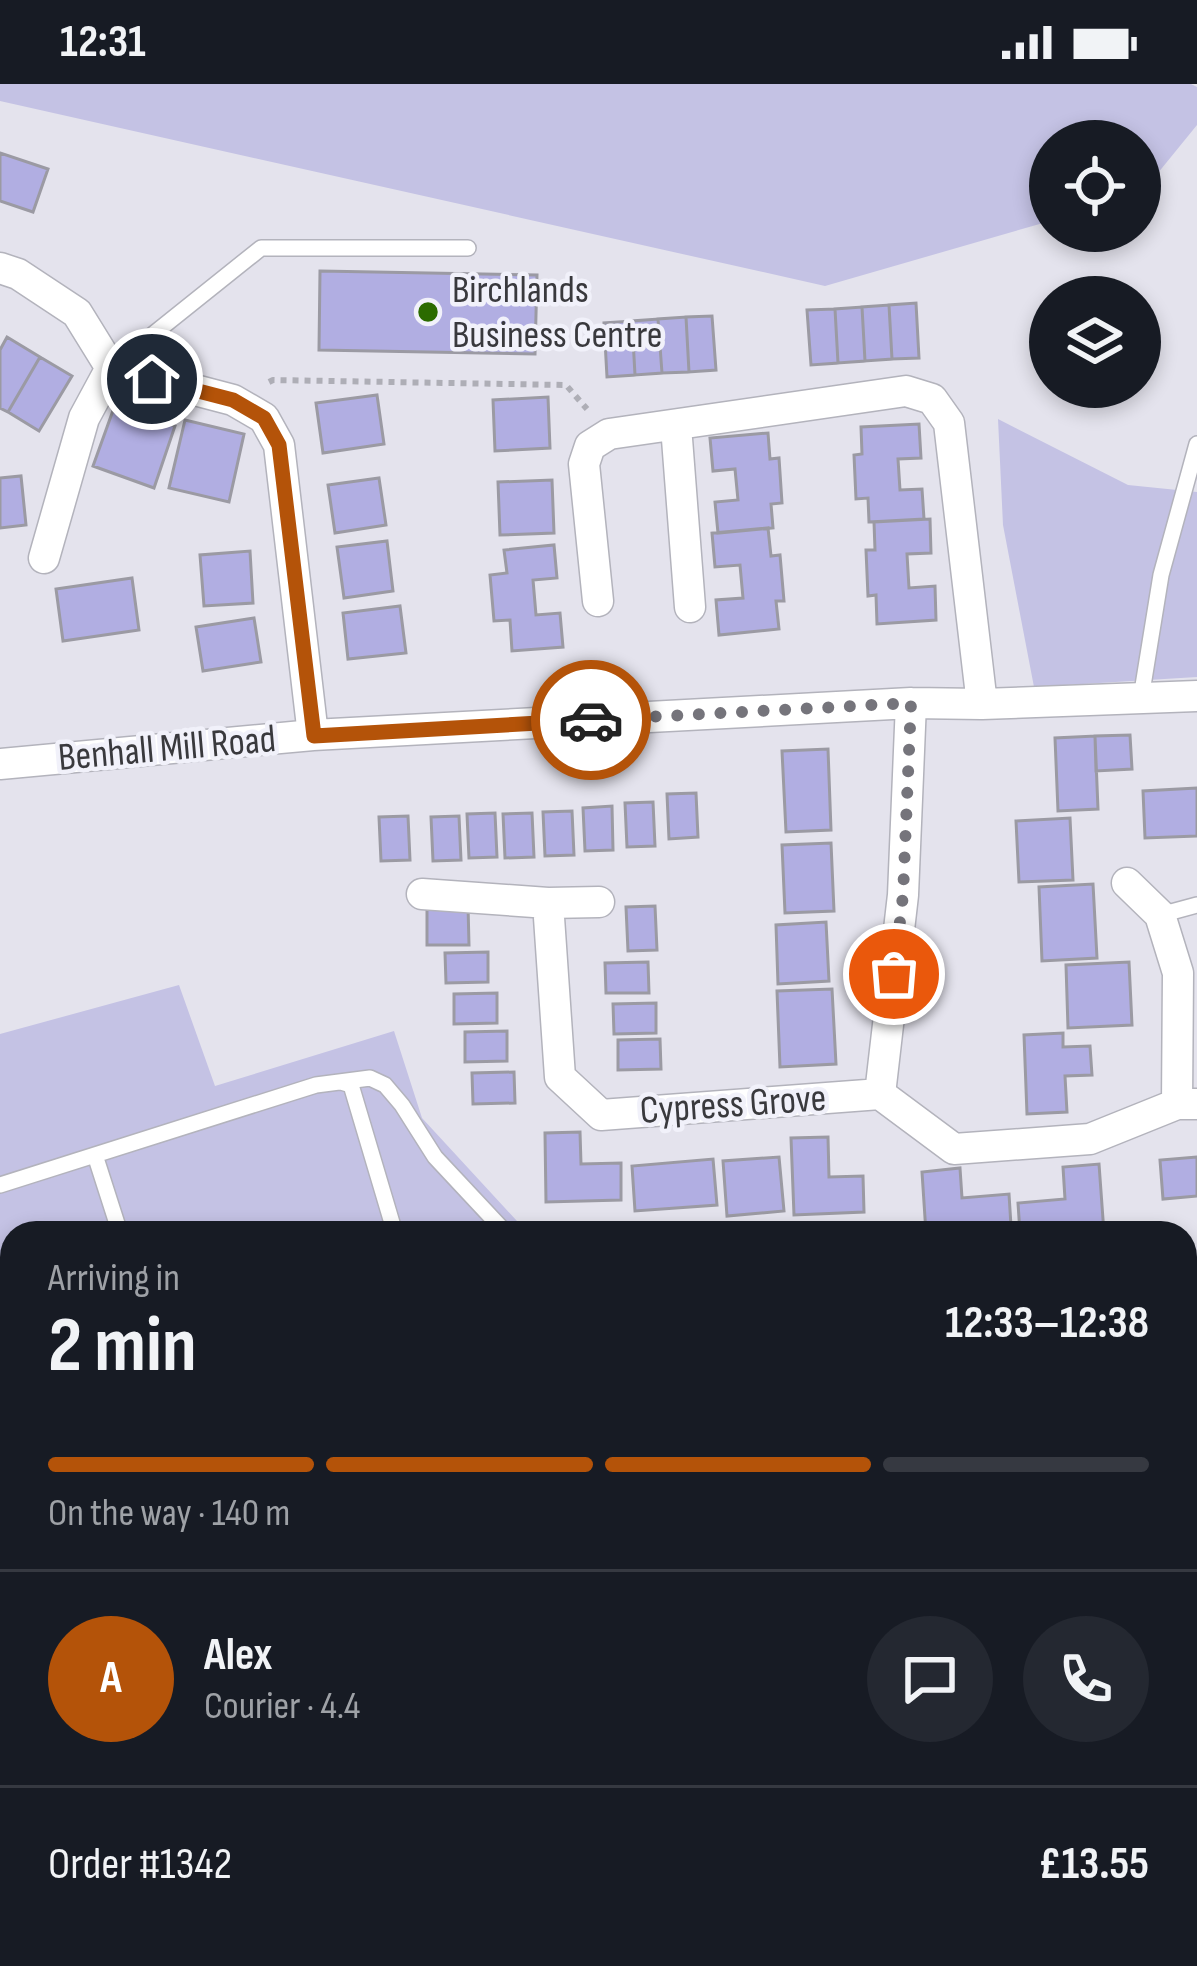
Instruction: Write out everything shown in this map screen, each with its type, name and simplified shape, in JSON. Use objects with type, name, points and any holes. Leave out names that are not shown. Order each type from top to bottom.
[{"type":"street","points":[[0,268],[18,274],[77,313],[111,368],[233,400],[264,418],[279,445],[314,736]]},
{"type":"street","points":[[44,558],[84,418],[111,368]]},
{"type":"street","points":[[598,601],[584,464],[590,446],[609,434],[906,392],[932,398],[949,423],[982,704]]},
{"type":"street","points":[[676,426],[690,608]]},
{"type":"street","name":"Benhall Mill Road","points":[[0,764],[314,736],[911,703],[1197,696]]},
{"type":"street","points":[[911,703],[903,895],[880,1094],[954,1149],[1090,1139],[1187,1104],[1178,973],[1160,915],[1127,884]]},
{"type":"street","points":[[422,894],[598,902]]},
{"type":"street","name":"Cypress Grove","points":[[548,902],[560,1077],[601,1115],[880,1094]]},
{"type":"lane","points":[[111,368],[261,248],[468,248]]},
{"type":"lane","points":[[1141,698],[1161,575],[1197,444]]},
{"type":"lane","points":[[1160,915],[1197,905]]},
{"type":"lane","points":[[0,1186],[316,1085],[370,1078],[385,1085],[435,1157],[495,1221]]},
{"type":"lane","points":[[340,1082],[351,1085],[391,1221]]},
{"type":"lane","points":[[95,1155],[116,1221]]},
{"type":"path","points":[[233,400],[273,380],[566,386],[609,434]]},
{"type":"shaded area","points":[[0,84],[1191,84],[1197,87],[1197,125],[1161,169],[1161,120],[1029,120],[1029,227],[825,286],[0,101]]},
{"type":"shaded area","points":[[998,419],[1128,485],[1197,492],[1197,677],[1034,687],[1003,525]]},
{"type":"shaded area","points":[[179,985],[215,1086],[394,1031],[422,1118],[517,1221],[0,1221],[0,1034]]},
{"type":"building","points":[[0,153],[48,169],[33,212],[0,201]]},
{"type":"building","name":"Birchlands Business Centre","points":[[320,271],[537,275],[535,354],[319,350]]},
{"type":"building","points":[[916,303],[919,358],[892,359],[889,305]]},
{"type":"building","points":[[889,305],[892,359],[865,361],[862,307]]},
{"type":"building","points":[[862,307],[865,361],[838,363],[835,309]]},
{"type":"building","points":[[835,309],[838,363],[811,365],[807,310]]},
{"type":"building","points":[[712,316],[716,370],[689,372],[686,317]]},
{"type":"building","points":[[686,317],[689,372],[662,373],[658,319]]},
{"type":"building","points":[[658,319],[662,373],[635,375],[632,321]]},
{"type":"building","points":[[632,321],[635,375],[607,377],[604,323]]},
{"type":"building","points":[[7,337],[40,357],[8,412],[0,408],[0,350]]},
{"type":"building","points":[[40,357],[72,376],[39,431],[8,412]]},
{"type":"building","points":[[377,395],[384,444],[323,453],[316,403]]},
{"type":"building","points":[[548,397],[550,448],[495,451],[493,400]]},
{"type":"building","points":[[115,405],[175,426],[154,488],[93,466]]},
{"type":"building","points":[[185,420],[244,434],[229,502],[169,488]]},
{"type":"building","points":[[919,424],[921,458],[898,459],[900,490],[922,489],[924,519],[869,522],[868,498],[856,499],[854,455],[862,454],[861,427]]},
{"type":"building","points":[[768,433],[770,459],[779,458],[782,503],[771,504],[773,528],[718,533],[715,502],[738,500],[735,469],[713,471],[710,438]]},
{"type":"building","points":[[21,476],[26,525],[0,528],[0,478]]},
{"type":"building","points":[[379,478],[386,525],[335,533],[328,485]]},
{"type":"building","points":[[552,480],[554,533],[500,535],[498,482]]},
{"type":"building","points":[[930,519],[931,553],[907,554],[909,588],[935,586],[936,620],[877,624],[876,595],[868,596],[866,550],[875,550],[874,522]]},
{"type":"building","points":[[768,528],[771,556],[780,555],[784,601],[776,601],[779,629],[719,635],[716,600],[743,598],[740,565],[715,567],[712,533]]},
{"type":"building","points":[[387,541],[393,591],[344,598],[337,547]]},
{"type":"building","points":[[554,545],[557,578],[533,580],[536,615],[560,613],[563,647],[512,651],[510,620],[494,621],[490,575],[507,573],[504,550]]},
{"type":"building","points":[[250,551],[253,603],[204,606],[200,555]]},
{"type":"building","points":[[132,578],[139,630],[63,641],[56,589]]},
{"type":"building","points":[[400,606],[406,653],[348,659],[343,613]]},
{"type":"building","points":[[254,618],[261,662],[203,671],[196,627]]},
{"type":"building","points":[[1130,735],[1132,769],[1096,771],[1095,736]]},
{"type":"building","points":[[1095,736],[1098,809],[1058,811],[1055,738]]},
{"type":"building","points":[[828,749],[831,830],[786,832],[782,751]]},
{"type":"building","points":[[1197,788],[1197,836],[1145,838],[1143,791]]},
{"type":"building","points":[[696,793],[698,837],[669,839],[667,794]]},
{"type":"building","points":[[653,802],[655,846],[627,847],[625,803]]},
{"type":"building","points":[[612,806],[613,850],[585,851],[583,808]]},
{"type":"building","points":[[572,811],[574,855],[545,856],[543,812]]},
{"type":"building","points":[[495,813],[497,857],[469,858],[467,814]]},
{"type":"building","points":[[532,813],[534,857],[505,858],[503,814]]},
{"type":"building","points":[[408,816],[410,860],[381,861],[379,817]]},
{"type":"building","points":[[459,816],[461,860],[433,861],[431,817]]},
{"type":"building","points":[[1070,818],[1073,880],[1019,882],[1016,821]]},
{"type":"building","points":[[831,843],[834,911],[785,913],[782,845]]},
{"type":"building","points":[[1093,884],[1097,958],[1042,961],[1039,887]]},
{"type":"building","points":[[427,905],[468,905],[469,945],[427,945]]},
{"type":"building","points":[[655,906],[657,950],[628,951],[626,907]]},
{"type":"building","points":[[826,922],[829,981],[778,984],[776,925]]},
{"type":"building","points":[[488,952],[488,982],[446,983],[445,953]]},
{"type":"building","points":[[648,962],[649,993],[606,993],[605,963]]},
{"type":"building","points":[[1129,962],[1132,1025],[1068,1028],[1066,965]]},
{"type":"building","points":[[832,989],[836,1064],[780,1067],[777,991]]},
{"type":"building","points":[[497,993],[497,1023],[454,1024],[454,994]]},
{"type":"building","points":[[656,1003],[656,1033],[614,1034],[613,1004]]},
{"type":"building","points":[[507,1031],[507,1061],[465,1062],[465,1032]]},
{"type":"building","points":[[1063,1033],[1063,1047],[1090,1046],[1092,1075],[1065,1076],[1067,1112],[1027,1114],[1024,1035]]},
{"type":"building","points":[[660,1039],[661,1069],[618,1070],[618,1040]]},
{"type":"building","points":[[514,1072],[515,1103],[473,1104],[472,1073]]},
{"type":"building","points":[[580,1132],[581,1164],[621,1163],[621,1200],[546,1202],[545,1133]]},
{"type":"building","points":[[828,1137],[829,1177],[863,1176],[864,1212],[794,1215],[791,1138]]},
{"type":"building","points":[[779,1157],[784,1211],[727,1216],[723,1161]]},
{"type":"building","points":[[1197,1157],[1197,1196],[1163,1199],[1160,1160]]},
{"type":"building","points":[[713,1159],[717,1205],[635,1211],[632,1166]]},
{"type":"building","points":[[1099,1164],[1103,1221],[1019,1221],[1018,1203],[1065,1199],[1063,1167]]},
{"type":"building","points":[[960,1168],[962,1198],[1009,1194],[1011,1221],[925,1221],[922,1172]]},
{"type":"way so far","points":[[591,720],[911,703],[903,895],[894,974]]},
{"type":"place","name":"Birchlands Business Centre","points":[[428,312]]},
{"type":"route","points":[[152,379],[233,400],[264,418],[279,445],[314,736],[591,720]]}]
